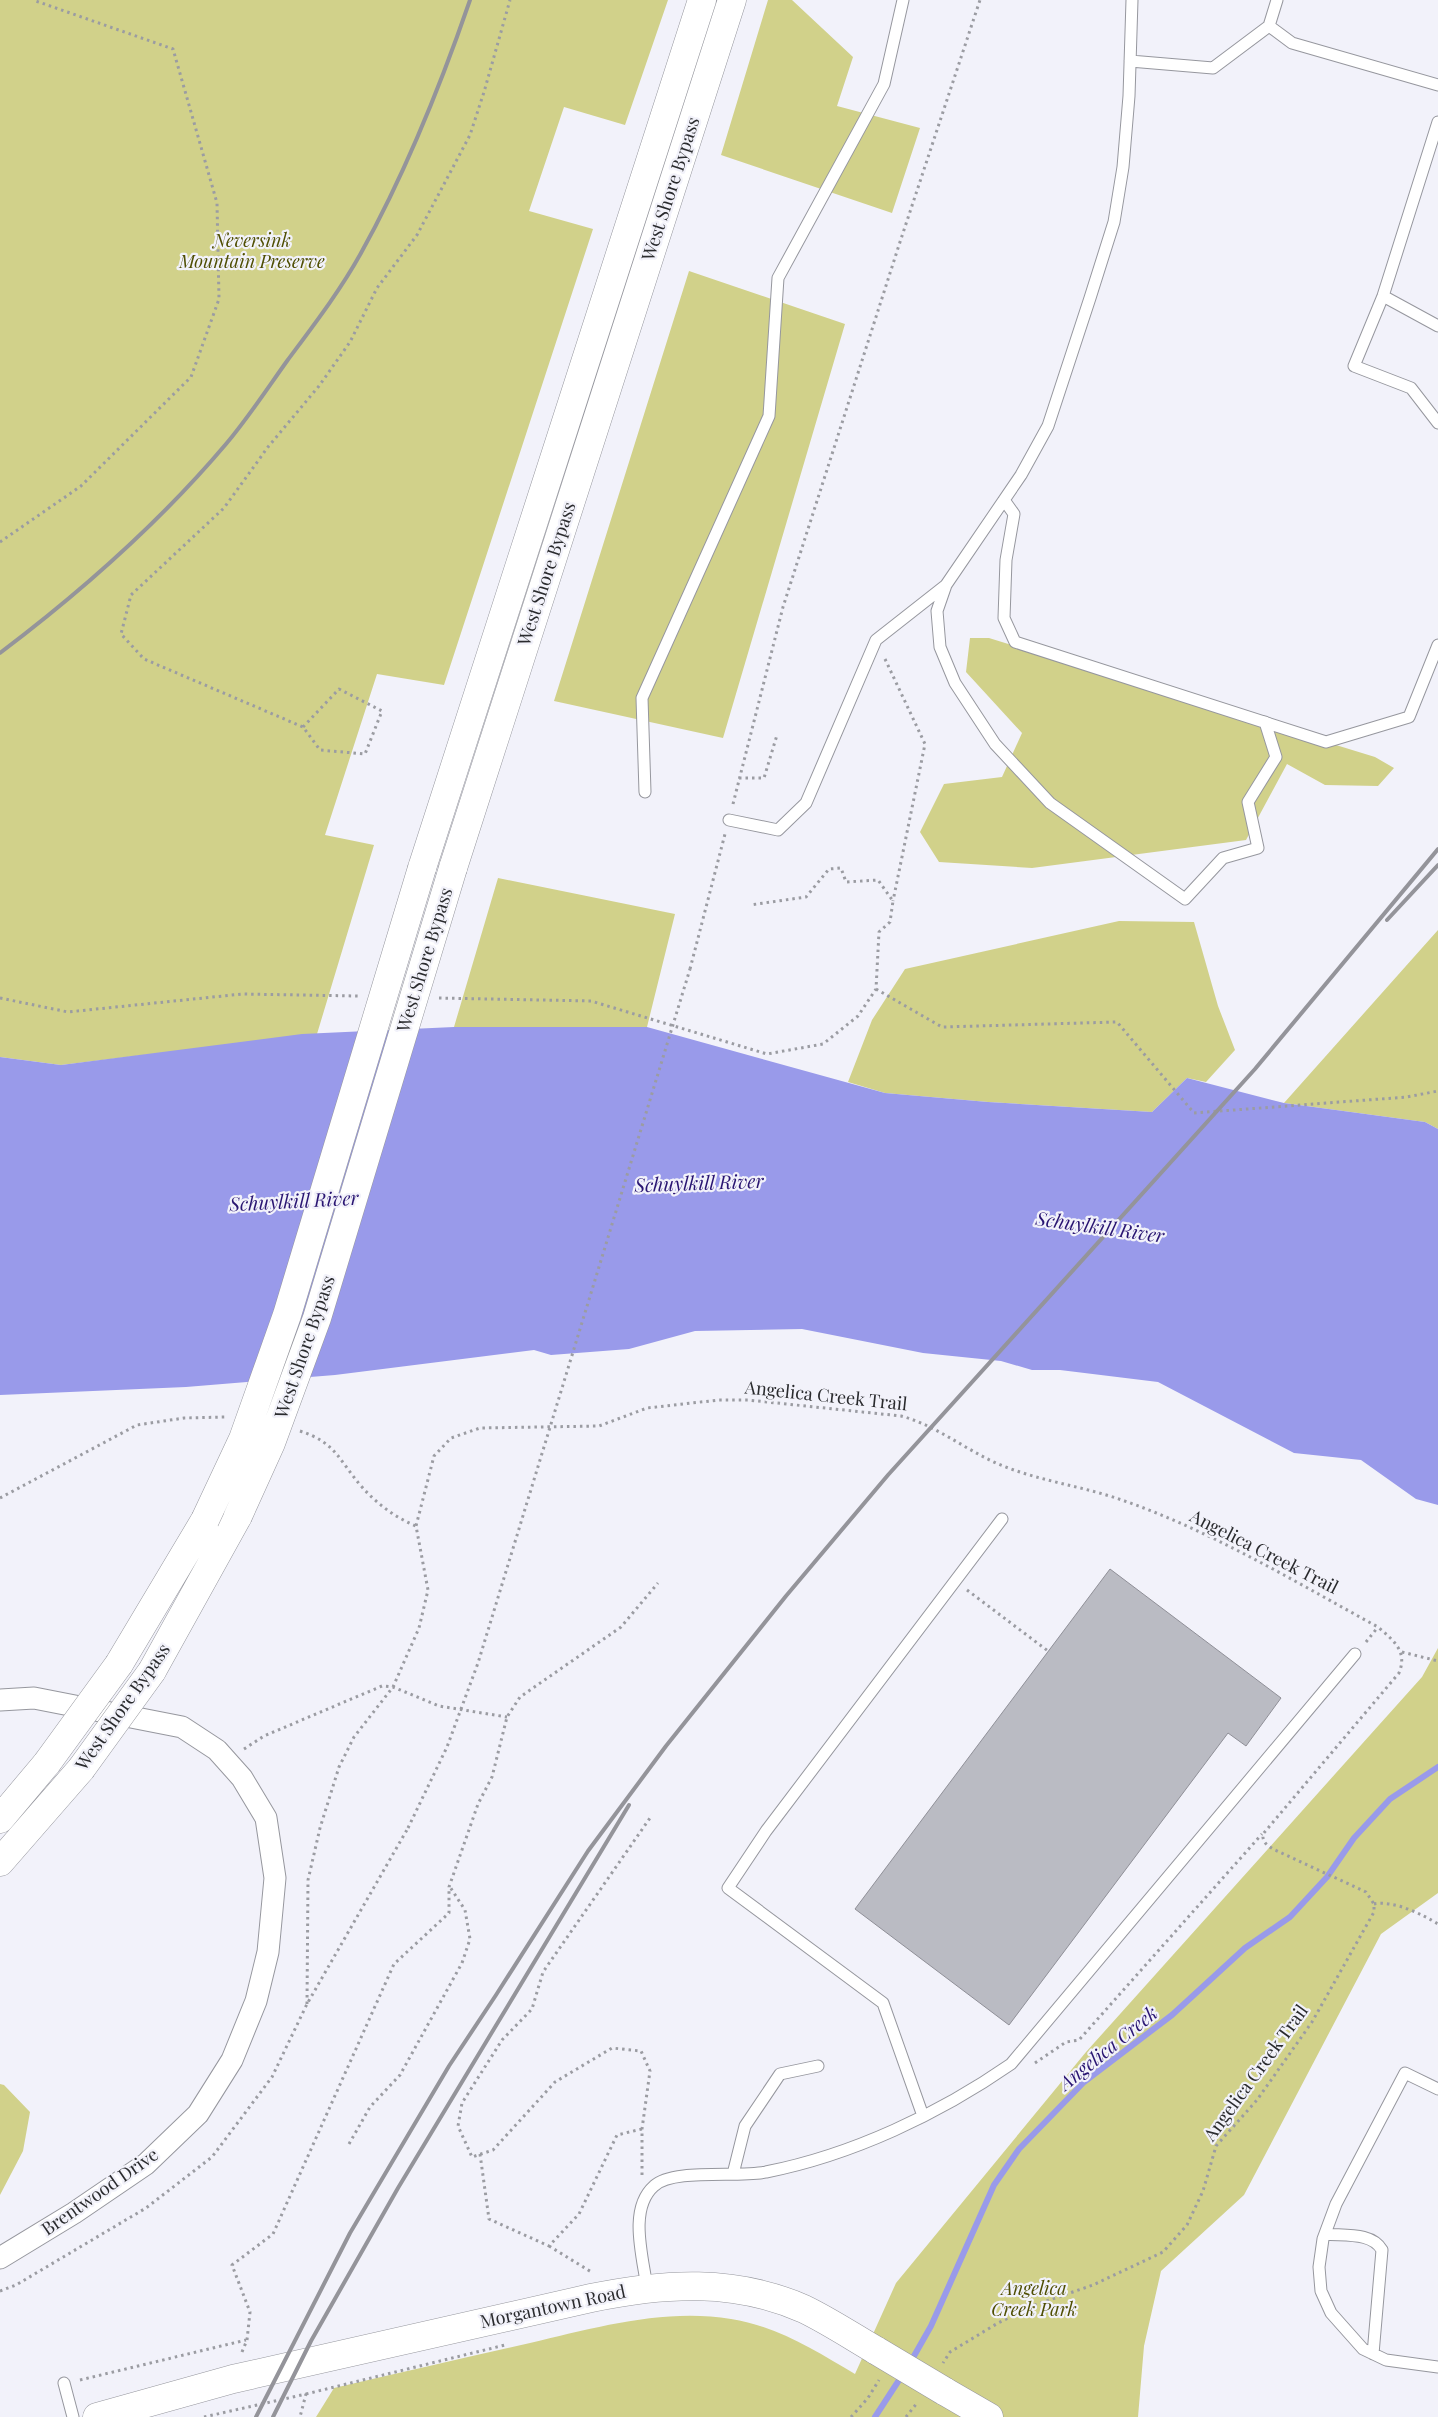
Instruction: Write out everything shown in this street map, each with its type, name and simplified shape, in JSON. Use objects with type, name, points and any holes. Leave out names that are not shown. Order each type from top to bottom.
[{"type":"main road","name":"West Shore Bypass","points":[[0,1819],[48,1763],[119,1664],[206,1520],[243,1439],[287,1315],[422,868],[702,0]]},
{"type":"main road","name":"West Shore Bypass","points":[[0,1862],[81,1769],[152,1671],[238,1516],[271,1443],[318,1318],[453,868],[732,0]]},
{"type":"main road","name":"Morgantown Road","points":[[97,2417],[233,2379],[610,2294],[647,2288],[716,2286],[762,2294],[811,2313],[989,2417]]},
{"type":"street","name":"Brentwood Drive","points":[[0,1700],[34,1698],[182,1727],[217,1750],[242,1778],[266,1818],[275,1878],[268,1952],[256,2000],[232,2060],[198,2114],[146,2164],[74,2213],[0,2258]]},
{"type":"lane","points":[[645,792],[642,698],[769,416],[778,278],[884,84],[903,0]]},
{"type":"lane","points":[[1132,0],[1123,167],[1114,222],[1048,426],[1021,475],[946,585],[937,611],[940,647],[955,682],[995,744],[1050,803],[1185,900],[1223,858],[1258,848],[1248,802],[1276,757],[1265,722]]},
{"type":"lane","points":[[1130,61],[1213,68],[1269,26],[1277,0]]},
{"type":"lane","points":[[1269,26],[1292,43],[1438,85]]},
{"type":"lane","points":[[1438,122],[1383,296],[1354,366],[1411,388],[1438,422]]},
{"type":"lane","points":[[1383,296],[1438,326]]},
{"type":"lane","points":[[1004,500],[1014,514],[1006,560],[1004,618],[1015,642],[1326,742],[1409,717],[1438,645]]},
{"type":"lane","points":[[728,820],[778,830],[806,803],[876,640],[946,585]]},
{"type":"lane","points":[[923,2116],[883,2004],[728,1888],[766,1831],[1002,1519]]},
{"type":"lane","points":[[647,2288],[640,2230],[642,2205],[655,2184],[666,2179],[764,2173],[836,2154],[923,2116],[972,2091],[1011,2064],[1356,1654]]},
{"type":"lane","points":[[733,2174],[745,2126],[780,2074],[818,2066]]},
{"type":"lane","points":[[1438,2090],[1405,2073],[1336,2204],[1325,2234],[1319,2267],[1321,2291],[1332,2313],[1362,2348],[1386,2360],[1438,2367]]},
{"type":"lane","points":[[1325,2234],[1371,2238],[1378,2243],[1382,2250],[1374,2354]]},
{"type":"lane","points":[[64,2383],[73,2417]]},
{"type":"path","points":[[0,542],[81,486],[191,376],[219,299],[216,203],[173,49],[33,0]]},
{"type":"path","points":[[303,728],[339,689],[382,711],[365,754],[320,750],[303,728],[144,659],[121,634],[131,595],[224,508],[268,447],[319,386],[350,342],[377,288],[417,234],[470,135],[510,0]]},
{"type":"path","points":[[408,1828],[447,1747],[478,1663],[690,969],[784,607],[900,242],[980,0]]},
{"type":"path","points":[[432,998],[591,1001],[767,1054],[823,1044],[858,1016],[876,990],[879,932],[890,922],[925,744],[876,640]]},
{"type":"path","points":[[739,778],[764,778],[777,735]]},
{"type":"path","points":[[750,905],[806,897],[829,869],[841,868],[846,882],[878,880],[893,901]]},
{"type":"path","points":[[876,990],[942,1027],[1117,1022],[1194,1113],[1407,1097],[1438,1091]]},
{"type":"path","points":[[0,998],[68,1012],[242,994],[362,996]]},
{"type":"path","name":"Angelica Creek Trail","points":[[307,2004],[308,1880],[320,1828],[339,1767],[354,1737],[393,1687],[418,1628],[428,1590],[416,1526],[434,1456],[451,1438],[480,1428],[599,1426],[647,1408],[719,1400],[748,1400],[901,1416],[920,1421],[995,1462],[1046,1481],[1115,1498],[1207,1534],[1378,1627],[1396,1642],[1402,1652]]},
{"type":"path","points":[[0,1498],[137,1425],[184,1418],[229,1417]]},
{"type":"path","points":[[295,1429],[325,1441],[363,1488],[402,1521],[416,1526]]},
{"type":"path","points":[[233,2379],[247,2340],[250,2312],[232,2265],[273,2234],[394,1964],[449,1913],[450,1886],[478,1804],[492,1777],[507,1717],[520,1696],[621,1626],[658,1584]]},
{"type":"path","points":[[966,1590],[1048,1651]]},
{"type":"path","points":[[1033,2064],[1066,2042],[1079,2040],[1263,1834],[1399,1672],[1402,1665],[1402,1652],[1438,1661]]},
{"type":"path","points":[[228,1762],[264,1736],[382,1686],[393,1687],[439,1706],[507,1717]]},
{"type":"path","points":[[642,2205],[642,2128],[650,2071],[641,2051],[612,2048],[555,2082],[493,2150],[472,2157],[458,2126],[462,2103],[502,2040],[532,2009],[543,1972],[650,1818]]},
{"type":"path","points":[[1263,1834],[1262,1839],[1265,1844],[1366,1892],[1374,1904],[1383,1902],[1397,1906],[1438,1924]]},
{"type":"path","points":[[349,2144],[370,2107],[400,2075],[462,1962],[470,1939],[465,1910],[450,1886]]},
{"type":"path","name":"Angelica Creek Trail","points":[[906,2417],[935,2385],[950,2352],[998,2323],[1036,2305],[1093,2285],[1163,2252],[1187,2225],[1203,2191],[1216,2146],[1257,2100],[1312,2022],[1374,1912],[1374,1904]]},
{"type":"path","points":[[549,2246],[579,2214],[618,2135],[642,2128]]},
{"type":"path","points":[[480,2154],[489,2219],[549,2246],[598,2276],[610,2294]]},
{"type":"path","points":[[64,2383],[247,2340]]},
{"type":"path","points":[[204,2417],[306,2394],[506,2344]]},
{"type":"path","points":[[851,2417],[868,2398],[881,2377]]},
{"type":"path","points":[[300,2417],[306,2394]]},
{"type":"green space","name":"Neversink Mountain Preserve","points":[[0,0],[668,0],[625,125],[564,107],[529,211],[593,229],[444,685],[377,674],[325,835],[374,845],[317,1034],[61,1065],[0,1057]]},
{"type":"green space","points":[[768,0],[792,0],[853,57],[837,106],[920,128],[892,213],[721,155]]},
{"type":"green space","points":[[689,271],[845,324],[723,738],[554,701]]},
{"type":"green space","points":[[970,638],[989,638],[1375,757],[1394,768],[1378,786],[1325,785],[1287,764],[1246,840],[1032,868],[939,862],[920,832],[944,784],[1002,777],[1022,733],[966,672]]},
{"type":"green space","points":[[498,878],[675,914],[647,1027],[454,1027]]},
{"type":"green space","points":[[1119,921],[1194,922],[1218,1006],[1235,1050],[1206,1082],[1187,1078],[1152,1112],[988,1102],[885,1093],[848,1082],[872,1020],[905,969]]},
{"type":"green space","points":[[1438,930],[1438,1129],[1425,1122],[1284,1103]]},
{"type":"green space","name":"Angelica Creek Park","points":[[1438,1648],[1438,1893],[1381,1934],[1244,2195],[1161,2271],[1144,2346],[1138,2417],[316,2417],[334,2388],[579,2331],[629,2321],[680,2316],[706,2316],[731,2319],[764,2327],[796,2340],[855,2374],[896,2283],[1086,2052],[1422,1677]]},
{"type":"green space","points":[[0,2084],[4,2085],[30,2112],[23,2151],[0,2195]]},
{"type":"water","name":"Schuylkill River","points":[[454,1027],[647,1027],[885,1093],[988,1102],[1152,1112],[1187,1078],[1284,1103],[1425,1122],[1438,1129],[1438,1505],[1416,1499],[1361,1460],[1294,1453],[1158,1382],[1060,1370],[1032,1370],[1001,1361],[923,1353],[802,1329],[695,1331],[629,1349],[551,1355],[534,1350],[335,1375],[186,1387],[0,1395],[0,1057],[61,1065],[302,1034]]},
{"type":"building","points":[[1110,1569],[1281,1698],[1246,1746],[1228,1733],[1009,2025],[855,1909]]},
{"type":"waterway","name":"Angelica Creek","points":[[910,2363],[931,2326],[994,2185],[1019,2149],[1084,2082],[1172,2015],[1245,1948],[1290,1917],[1327,1877],[1354,1838],[1390,1799],[1438,1767]]},
{"type":"waterway","name":"Angelica Creek","points":[[875,2417],[903,2374]]},
{"type":"railway","points":[[0,653],[61,605],[147,528],[201,473],[250,414],[335,295],[353,267],[393,192],[447,65],[470,0]]},
{"type":"railway","points":[[256,2417],[350,2233],[449,2066],[588,1851],[666,1746],[786,1596],[888,1475],[1255,1069],[1438,849]]},
{"type":"railway","points":[[1387,920],[1438,865]]},
{"type":"railway","points":[[273,2417],[311,2341],[398,2188],[629,1805]]}]
